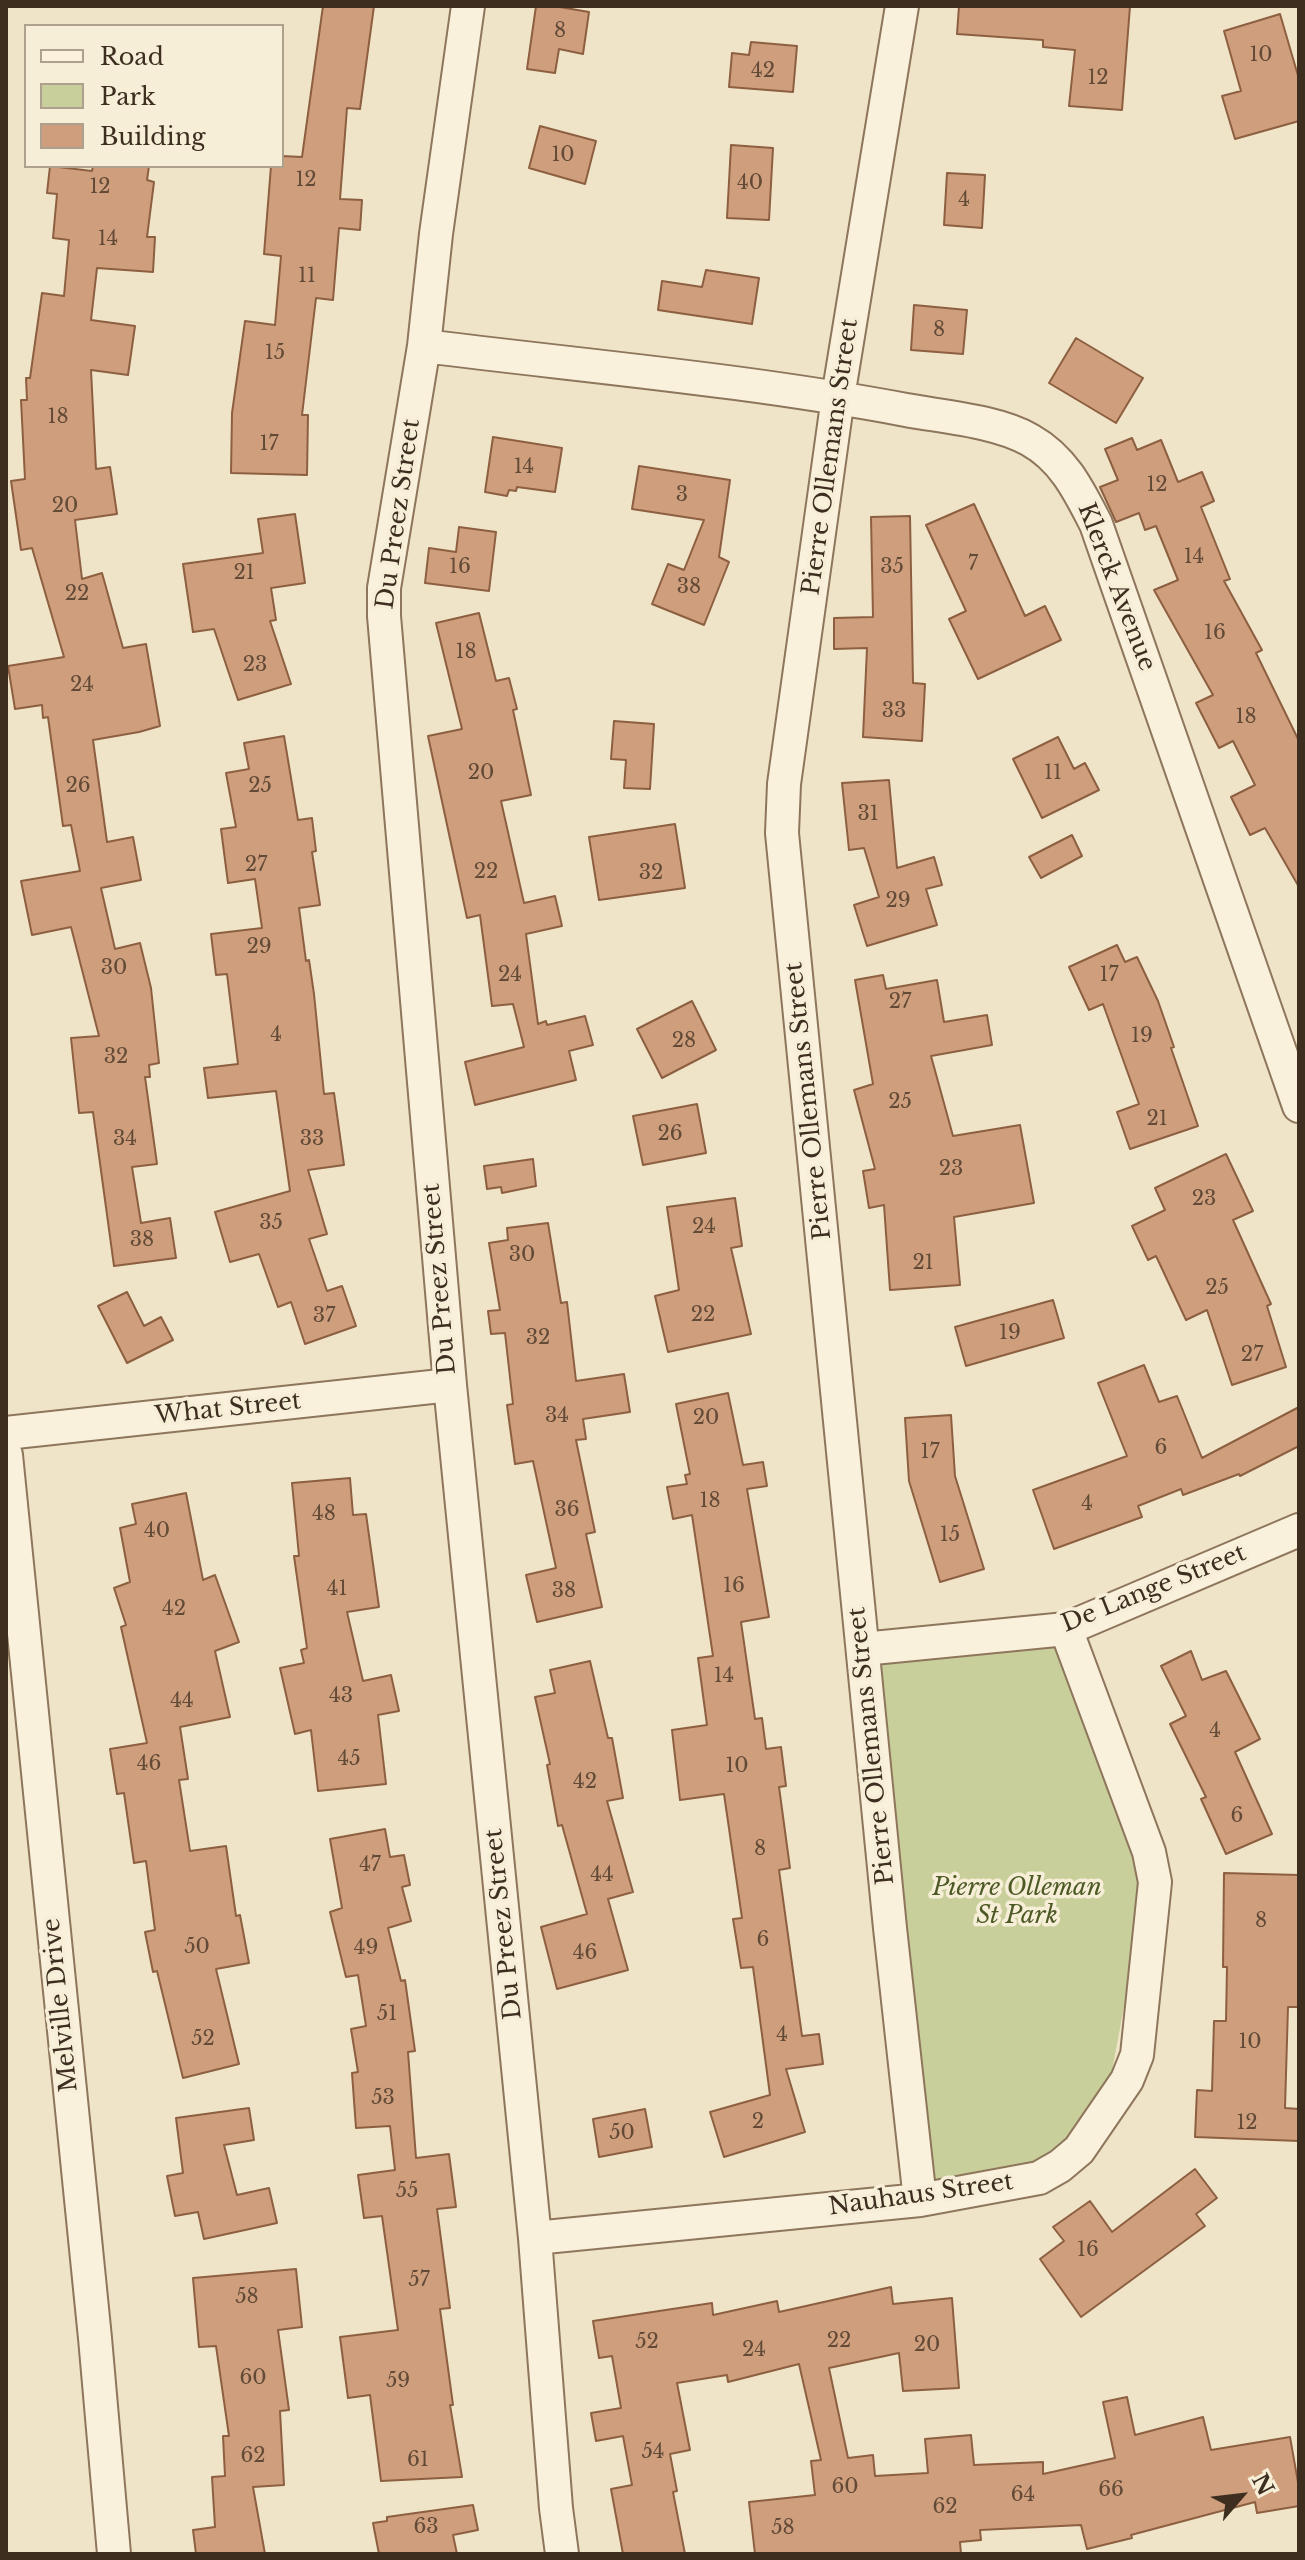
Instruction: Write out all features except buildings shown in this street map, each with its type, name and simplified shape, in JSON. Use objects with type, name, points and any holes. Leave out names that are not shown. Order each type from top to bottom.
[{"type":"street","name":"Du Preez Street","points":[[468,6],[436,234],[424,346],[384,588],[384,616],[450,1385],[535,2238],[562,2554]]},
{"type":"street","name":"Pierre Ollemans Street","points":[[902,6],[838,397],[784,784],[782,833],[920,2200]]},
{"type":"street","name":"Klerck Avenue","points":[[424,346],[838,397],[998,428],[1029,439],[1057,459],[1075,482],[1096,524],[1299,1106]]},
{"type":"street","name":"What Street","points":[[6,1433],[450,1385]]},
{"type":"street","name":"Melville Drive","points":[[6,1455],[114,2554]]},
{"type":"street","name":"De Lange Street","points":[[863,1649],[1066,1629],[1299,1530]]},
{"type":"street","name":"Nauhaus Street","points":[[535,2238],[920,2200],[1039,2178],[1079,2150],[1127,2080],[1137,2055],[1155,1882],[1149,1852],[1066,1629]]},
{"type":"green space","name":"Pierre Olleman St Park","points":[[1059,1642],[1145,1893],[1112,2071],[1055,2158],[919,2190],[866,1657]]}]
